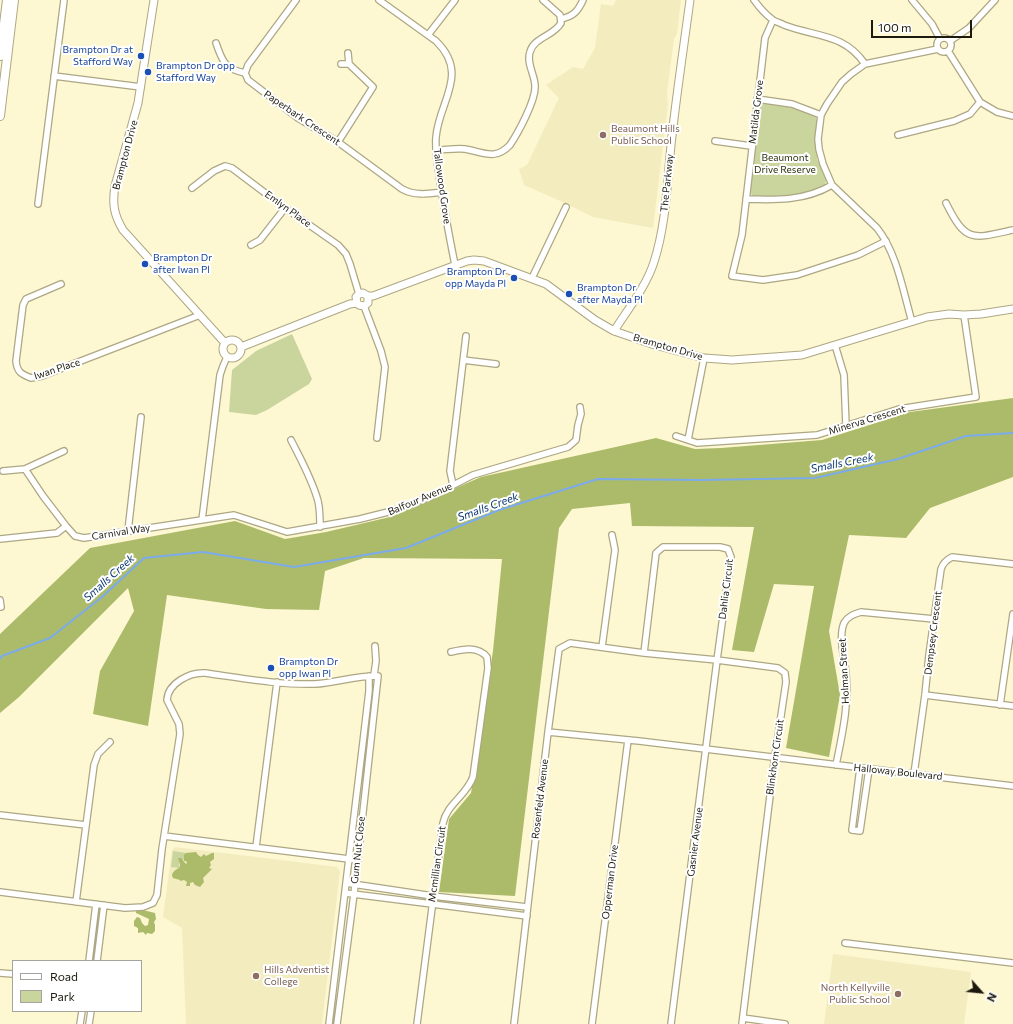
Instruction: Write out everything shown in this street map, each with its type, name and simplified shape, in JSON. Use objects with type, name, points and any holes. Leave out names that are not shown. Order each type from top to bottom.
[{"type":"main road","points":[[0,56],[7,0]]},
{"type":"main road","points":[[0,116],[14,0]]},
{"type":"street","points":[[38,204],[64,0]]},
{"type":"street","name":"Brampton Drive","points":[[154,0],[135,118],[114,192],[113,208],[123,230],[225,343]]},
{"type":"street","points":[[216,43],[223,61],[227,66],[233,70],[245,73],[248,65],[296,0]]},
{"type":"street","name":"Tallowood Grove","points":[[379,0],[428,35],[443,48],[451,63],[452,81],[437,129],[436,150],[454,265]]},
{"type":"street","points":[[428,35],[455,0]]},
{"type":"street","points":[[436,150],[464,149],[487,155],[506,150],[514,140],[529,110],[536,87],[529,58],[530,53],[535,44],[559,27],[561,19],[557,12],[543,0]]},
{"type":"street","points":[[561,19],[573,15],[583,0]]},
{"type":"street","name":"The Parkway","points":[[614,331],[648,276],[654,263],[667,195],[672,136],[690,0]]},
{"type":"street","points":[[754,0],[773,20],[792,28],[821,35],[837,41],[855,52],[865,64]]},
{"type":"street","points":[[912,0],[932,24],[940,39]]},
{"type":"street","points":[[950,41],[969,28],[995,0]]},
{"type":"street","name":"Matilda Grove","points":[[773,20],[765,38],[751,146],[742,234],[732,276],[763,280],[797,275],[858,255],[886,241]]},
{"type":"street","points":[[940,39],[944,38],[950,41]]},
{"type":"street","points":[[938,49],[937,43],[940,39]]},
{"type":"street","points":[[948,51],[951,47],[950,41]]},
{"type":"street","points":[[912,322],[892,253],[886,241],[878,228],[832,186],[819,150],[818,139],[821,115],[830,98],[842,82],[865,64],[938,49],[943,52],[948,51]]},
{"type":"street","points":[[948,51],[980,102],[997,112],[1013,116]]},
{"type":"street","points":[[338,142],[373,87],[349,64],[348,53]]},
{"type":"street","points":[[341,64],[349,64]]},
{"type":"street","name":"Paperbark Crescent","points":[[245,73],[248,80],[252,84],[298,118],[338,142],[402,189],[409,193],[422,195],[442,192]]},
{"type":"street","points":[[54,76],[141,87]]},
{"type":"street","points":[[757,99],[792,104],[821,115]]},
{"type":"street","points":[[898,135],[954,121],[970,114],[980,102]]},
{"type":"street","points":[[714,141],[751,146]]},
{"type":"street","name":"Emlyn Place","points":[[192,188],[214,171],[225,166],[232,168],[285,208],[338,244],[346,254],[359,294]]},
{"type":"street","points":[[746,199],[780,200],[796,198],[832,186]]},
{"type":"street","points":[[946,203],[963,232],[972,236],[987,236],[1013,230]]},
{"type":"street","points":[[532,278],[566,207]]},
{"type":"street","points":[[251,245],[260,240],[285,208]]},
{"type":"street","name":"Brampton Drive","points":[[368,296],[373,296],[454,265],[474,260],[484,261],[532,278],[553,288],[595,320],[614,331],[655,345],[704,358],[732,360],[802,355],[927,318],[949,314],[964,316],[1013,309]]},
{"type":"street","name":"Iwan Place","points":[[61,284],[26,299],[23,306],[16,361],[17,368],[22,374],[31,378],[42,376],[200,315]]},
{"type":"street","points":[[356,303],[356,297],[363,293],[368,296],[368,303],[364,306]]},
{"type":"street","points":[[241,347],[350,304],[356,303],[364,306]]},
{"type":"street","points":[[364,306],[382,351],[385,367],[377,438]]},
{"type":"street","name":"Minerva Crescent","points":[[676,436],[697,443],[704,443],[817,435],[898,408],[976,397],[964,316]]},
{"type":"street","points":[[453,485],[450,471],[466,336]]},
{"type":"street","points":[[227,357],[223,346],[225,343],[235,341],[241,347]]},
{"type":"street","points":[[835,345],[844,375],[846,426]]},
{"type":"street","points":[[227,357],[236,357],[240,354],[241,347]]},
{"type":"street","points":[[202,520],[220,375],[222,366],[227,357]]},
{"type":"street","points":[[688,440],[704,358]]},
{"type":"street","points":[[463,360],[496,364]]},
{"type":"street","name":"Balfour Avenue","points":[[202,520],[234,515],[287,532],[360,520],[392,511],[432,496],[473,476],[568,447],[576,440],[581,414],[580,407]]},
{"type":"street","points":[[128,531],[140,417]]},
{"type":"street","points":[[291,440],[314,488],[318,503],[320,527]]},
{"type":"street","points":[[3,471],[25,469],[64,451]]},
{"type":"street","name":"Carnival Way","points":[[25,469],[43,496],[66,526],[76,536],[84,538],[202,520]]},
{"type":"street","points":[[0,539],[57,533],[66,526]]},
{"type":"street","points":[[602,647],[616,550],[612,535]]},
{"type":"street","name":"Dahlia Circuit","points":[[644,653],[656,553],[663,547],[720,547],[728,549],[731,557],[717,660]]},
{"type":"street","name":"Dempsey Crescent","points":[[914,774],[941,570],[945,562],[952,557],[1013,564]]},
{"type":"street","points":[[0,600],[1,607]]},
{"type":"street","name":"Holman Street","points":[[836,765],[847,702],[846,677],[842,648],[842,632],[844,622],[851,615],[861,612],[934,619]]},
{"type":"street","points":[[1000,705],[1013,614]]},
{"type":"street","name":"Rosenfeld Avenue","points":[[514,1024],[559,649],[570,643],[602,647]]},
{"type":"street","name":"Gum Nut Close","points":[[337,1024],[354,894],[376,661],[375,646]]},
{"type":"street","name":"Blinkhorn Circuit","points":[[602,647],[778,668],[784,673],[786,682],[742,1021]]},
{"type":"street","name":"Mcmillian Circuit","points":[[417,1024],[444,817],[453,803],[466,790],[473,777],[488,668],[487,657],[480,651],[462,649],[451,652]]},
{"type":"street","name":"Gasnier Avenue","points":[[671,1024],[717,660]]},
{"type":"street","points":[[0,892],[137,908],[148,906],[153,903],[157,895],[164,836],[180,734],[179,724],[167,700],[170,690],[188,676],[205,673],[277,682],[322,684],[374,676]]},
{"type":"street","name":"Gum Nut Close","points":[[329,1024],[369,691],[374,676]]},
{"type":"street","points":[[256,848],[277,682]]},
{"type":"street","points":[[925,695],[1013,706]]},
{"type":"street","points":[[548,732],[706,750]]},
{"type":"street","name":"Opperman Drive","points":[[592,1024],[628,740]]},
{"type":"street","points":[[76,902],[94,765],[98,754],[110,742]]},
{"type":"street","name":"Halloway Boulevard","points":[[706,750],[1013,786]]},
{"type":"street","points":[[860,768],[852,830],[860,831],[869,769]]},
{"type":"street","points":[[0,815],[86,825]]},
{"type":"street","points":[[164,836],[357,860]]},
{"type":"street","points":[[346,883],[433,896],[527,907]]},
{"type":"street","points":[[345,893],[527,916]]},
{"type":"street","points":[[89,960],[96,904]]},
{"type":"street","points":[[97,960],[104,905]]},
{"type":"street","points":[[845,943],[1013,963]]},
{"type":"street","points":[[0,973],[12,974]]},
{"type":"street","points":[[82,1012],[80,1023],[90,1024],[91,1012]]},
{"type":"street","points":[[742,1021],[785,1024]]},
{"type":"shaded area","name":"Beaumont Hills Public School","points":[[616,0],[681,0],[667,93],[668,104],[653,228],[593,217],[524,185],[519,169],[527,165],[559,98],[546,85],[573,67],[583,69],[595,48],[601,4],[613,6]]},
{"type":"shaded area","name":"Hills Adventist College","points":[[175,847],[337,867],[340,871],[322,1024],[186,1024],[182,928],[163,917],[172,850]]},
{"type":"shaded area","name":"North Kellyville Public School","points":[[833,954],[971,972],[964,1024],[824,1024]]},
{"type":"green space","name":"Beaumont Drive Reserve","points":[[762,102],[793,106],[815,116],[818,122],[816,130],[817,159],[826,180],[825,186],[818,190],[801,195],[783,197],[752,196],[750,191],[759,104]]},
{"type":"green space","points":[[292,334],[312,379],[309,384],[267,410],[256,415],[229,412],[232,370],[256,351]]},
{"type":"green space","points":[[1013,398],[1013,477],[930,508],[906,538],[849,535],[829,631],[840,695],[829,757],[786,748],[814,586],[774,584],[754,652],[732,650],[754,527],[632,526],[630,503],[572,509],[559,528],[515,896],[439,892],[449,819],[471,793],[493,651],[502,559],[364,558],[325,571],[319,610],[266,609],[167,595],[148,726],[93,714],[100,671],[134,611],[128,588],[19,697],[0,713],[0,634],[90,548],[235,521],[285,539],[326,532],[390,517],[481,477],[656,438],[695,449],[822,440],[910,412]]},
{"type":"green space","points":[[173,851],[186,853],[185,859],[179,862],[179,868],[171,867]]},
{"type":"green space","points":[[196,852],[201,857],[204,854],[206,856],[214,853],[214,859],[210,862],[211,865],[209,868],[212,869],[203,878],[204,882],[200,887],[195,885],[193,882],[190,883],[190,886],[186,886],[187,882],[184,880],[180,881],[172,876],[180,865],[178,858],[181,858],[186,864],[186,861],[184,861],[184,855],[186,853]]},
{"type":"green space","points":[[139,909],[155,913],[155,931],[152,934],[147,933],[146,935],[143,932],[138,933],[138,928],[134,926],[134,921],[137,917],[140,918],[145,926],[148,925],[149,919],[136,913],[136,910]]},
{"type":"waterway","name":"Smalls Creek","points":[[0,659],[2,656],[50,638],[102,597],[144,558],[203,552],[294,567],[406,548],[499,510],[598,479],[702,480],[815,478],[898,459],[966,436],[1013,433]]},
{"type":"place","name":"Brampton Dr at Stafford Way","points":[[141,56]]},
{"type":"place","name":"Brampton Dr opp Stafford Way","points":[[148,72]]},
{"type":"place","name":"Beaumont Hills Public School","points":[[603,135]]},
{"type":"place","name":"Brampton Dr after Iwan Pl","points":[[145,264]]},
{"type":"place","name":"Brampton Dr opp Mayda Pl","points":[[514,278]]},
{"type":"place","name":"Brampton Dr after Mayda Pl","points":[[569,294]]},
{"type":"place","name":"Brampton Dr opp Iwan Pl","points":[[271,668]]},
{"type":"place","name":"Hills Adventist College","points":[[256,976]]},
{"type":"place","name":"North Kellyville Public School","points":[[898,994]]}]
